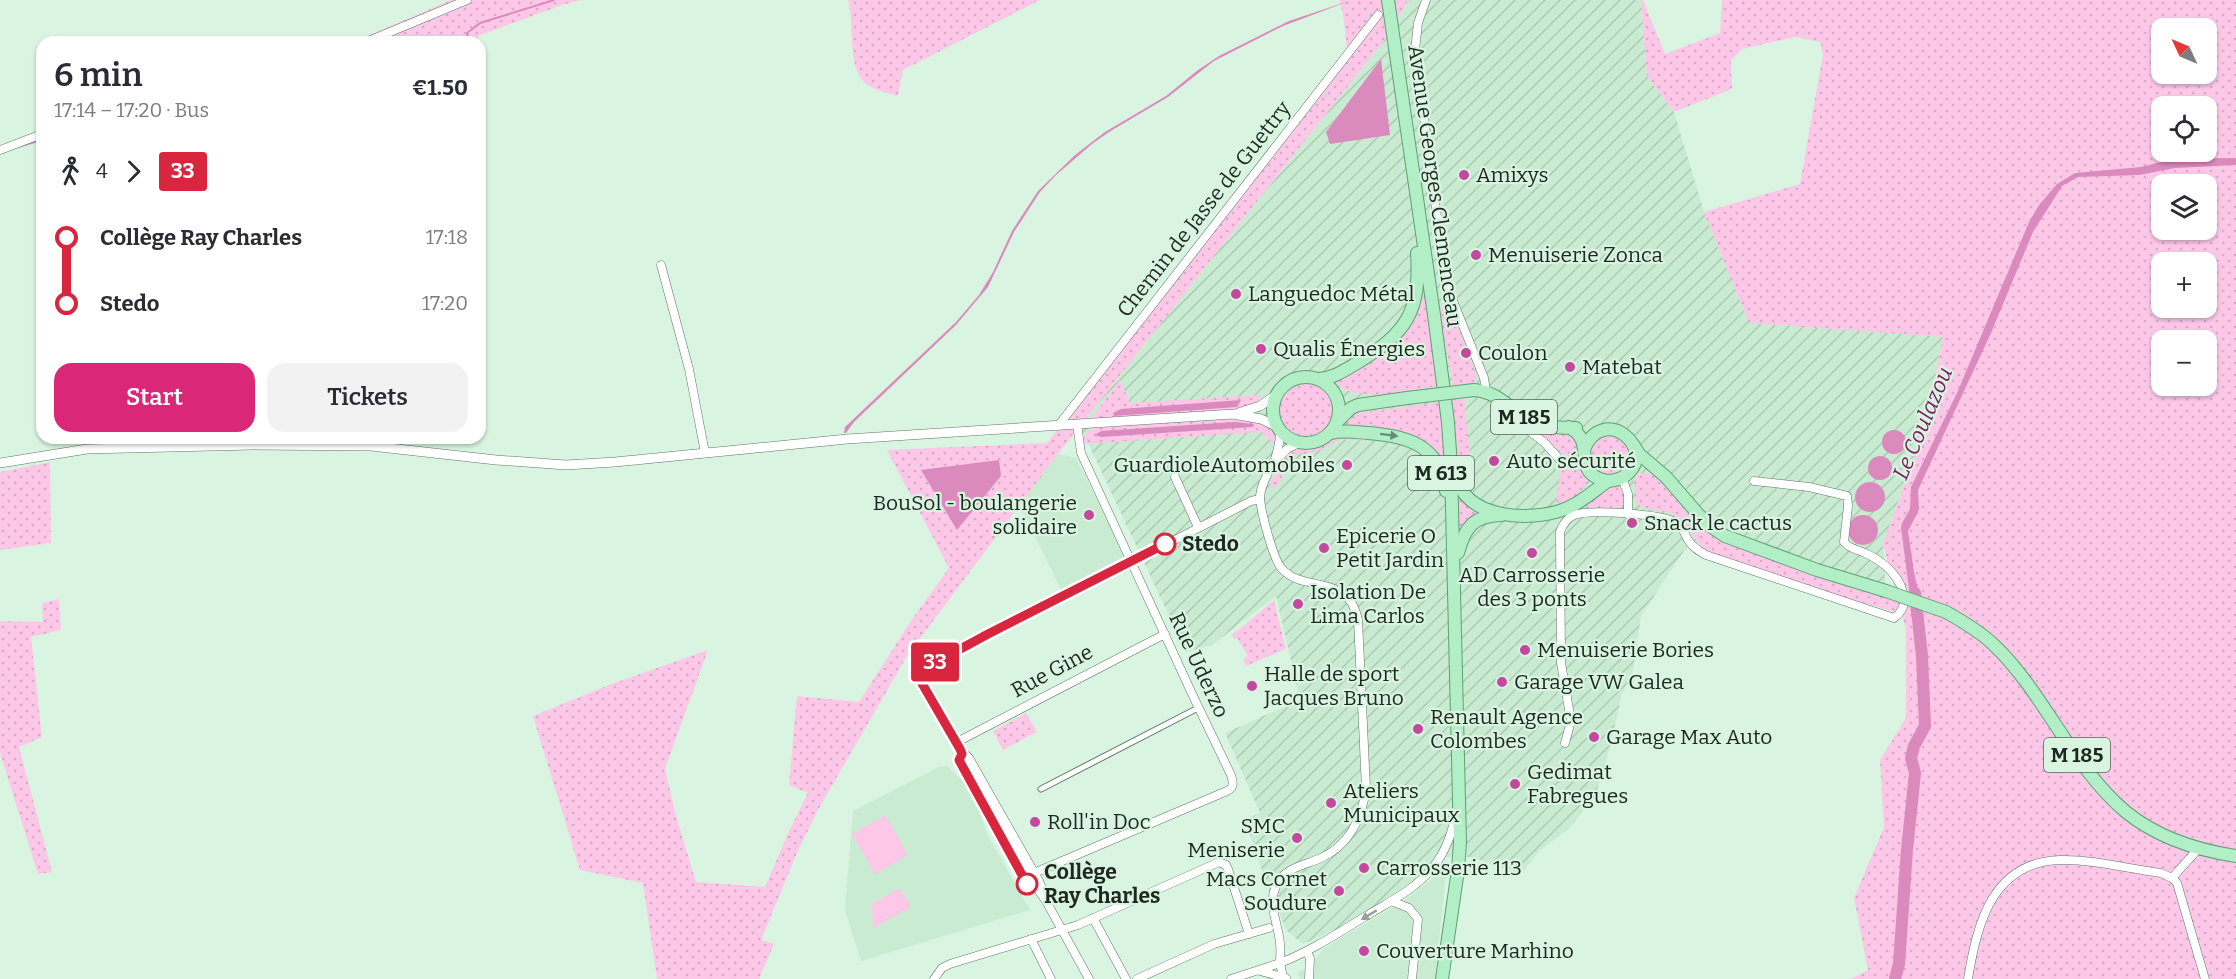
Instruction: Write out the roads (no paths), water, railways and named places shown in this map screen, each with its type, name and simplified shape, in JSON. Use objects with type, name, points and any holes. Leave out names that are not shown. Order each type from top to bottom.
[{"type":"main road","name":"Avenue Georges Clemenceau","points":[[1388,0],[1448,422],[1455,596],[1460,842],[1442,979]]},
{"type":"main road","name":"M 613","points":[[1319,379],[1328,379],[1338,374],[1378,351],[1393,339],[1411,314],[1417,295],[1418,266],[1403,105]]},
{"type":"main road","points":[[1438,350],[1445,380],[1457,478],[1460,486],[1478,505],[1492,511],[1514,515]]},
{"type":"main road","points":[[1303,376],[1319,379],[1332,389],[1338,399],[1340,410],[1338,421],[1331,433],[1322,440],[1299,443],[1289,439],[1278,429],[1273,416],[1273,405],[1282,387],[1303,376]]},
{"type":"main road","name":"M 185","points":[[1332,389],[1340,396],[1349,399],[1374,402]]},
{"type":"main road","name":"M 185","points":[[1338,421],[1351,408],[1374,402],[1480,390],[1493,393],[1523,417],[1541,425],[1569,427],[1590,432],[1600,430]]},
{"type":"main road","name":"M 185","points":[[1569,427],[1581,436],[1584,454]]},
{"type":"main road","points":[[1580,501],[1591,489],[1591,473],[1584,454],[1588,441],[1600,430],[1608,429],[1624,433],[1634,446],[1635,455],[1626,474]]},
{"type":"main road","name":"M 613","points":[[1331,433],[1343,431],[1394,435],[1414,441],[1431,456],[1442,475],[1445,487],[1455,596]]},
{"type":"main road","name":"M 185","points":[[1634,446],[1710,526],[1725,536],[1817,570],[1946,612],[1971,626],[2002,653],[2014,667],[2082,762],[2126,812],[2150,828],[2182,844],[2236,856]]},
{"type":"main road","points":[[1591,473],[1608,481],[1644,464],[1658,469]]},
{"type":"main road","name":"M 613","points":[[1455,596],[1458,554],[1467,530],[1473,522],[1482,518],[1549,513],[1593,494],[1608,481]]},
{"type":"street","points":[[380,36],[467,0]]},
{"type":"street","points":[[1426,0],[1418,23],[1415,50],[1444,270],[1451,296],[1484,378],[1480,390]]},
{"type":"street","name":"Chemin de Jasse de Guettry","points":[[1058,426],[1378,15]]},
{"type":"street","points":[[0,150],[36,136]]},
{"type":"street","points":[[661,266],[689,369],[705,453]]},
{"type":"street","points":[[0,463],[87,449],[253,445],[371,446],[496,460],[566,465],[801,442],[1233,414],[1260,406],[1276,395]]},
{"type":"street","points":[[1233,414],[1261,419],[1278,429],[1279,444],[1273,464],[1261,489],[1260,499],[1274,555],[1282,569],[1295,577],[1340,591],[1356,608],[1358,620],[1366,778],[1363,807],[1355,828],[1341,844],[1323,857],[1290,870],[1281,877],[1276,886],[1272,904],[1280,944],[1280,963],[1285,978]]},
{"type":"street","name":"Rue Uderzo","points":[[1034,873],[1227,791],[1234,784],[1232,775],[1198,708],[1081,453],[1077,424]]},
{"type":"street","points":[[1521,425],[1544,442],[1560,460],[1569,462],[1584,454]]},
{"type":"street","points":[[1273,464],[1287,449],[1299,443]]},
{"type":"street","points":[[1626,474],[1628,514]]},
{"type":"street","points":[[1175,477],[1198,527]]},
{"type":"street","points":[[1565,743],[1571,721],[1561,663],[1560,532],[1569,517],[1577,513],[1604,512],[1671,520],[1683,528],[1689,543],[1699,551],[1721,561],[1813,589],[1894,618],[1900,615],[1905,602],[1903,587],[1885,565],[1875,558],[1847,547],[1844,542],[1847,496],[1809,487],[1754,481]]},
{"type":"street","points":[[1089,979],[964,761],[958,745],[920,680],[920,673],[988,634],[1198,527],[1251,501],[1260,499]]},
{"type":"street","name":"Rue Gine","points":[[958,745],[1165,634]]},
{"type":"street","points":[[1041,789],[1198,708]]},
{"type":"street","points":[[958,745],[969,758],[1034,873],[1046,901]]},
{"type":"street","points":[[1231,979],[1307,952],[1414,886],[1433,868],[1442,855],[1451,833],[1455,815],[1455,799],[1460,791]]},
{"type":"street","points":[[2172,878],[2199,848]]},
{"type":"street","points":[[1968,979],[1979,925],[1990,901],[2006,881],[2031,866],[2046,861],[2076,861],[2161,873],[2172,878],[2177,883],[2205,979]]},
{"type":"street","points":[[934,979],[942,968],[950,964],[1062,930],[1219,862],[1226,865],[1228,869],[1249,934]]},
{"type":"street","points":[[1391,901],[1409,908],[1418,919],[1412,979]]},
{"type":"street","points":[[1093,918],[1126,979]]},
{"type":"street","points":[[1137,979],[1214,944],[1269,928]]},
{"type":"street","points":[[1031,939],[1051,979]]},
{"type":"street","points":[[1307,952],[1310,958],[1309,979]]},
{"type":"street","points":[[1258,970],[1285,978]]},
{"type":"waterway","points":[[468,36],[467,33],[480,23],[554,0]]},
{"type":"waterway","points":[[14,148],[36,142]]},
{"type":"waterway","name":"Le Coulazou","points":[[1895,979],[1899,964],[1915,773],[1911,758],[1914,746],[1925,726],[1922,656],[1915,593]]},
{"type":"place","name":"Amixys","points":[[1464,175]]},
{"type":"place","name":"Menuiserie Zonca","points":[[1476,255]]},
{"type":"place","name":"Languedoc Métal","points":[[1236,294]]},
{"type":"place","name":"Qualis Énergies","points":[[1261,349]]},
{"type":"place","name":"Coulon","points":[[1466,353]]},
{"type":"place","name":"Matebat","points":[[1570,367]]},
{"type":"place","name":"Auto sécurité","points":[[1494,461]]},
{"type":"place","name":"GuardioleAutomobiles","points":[[1347,465]]},
{"type":"place","name":"BouSol - boulangerie solidaire","points":[[1089,515]]},
{"type":"place","name":"Snack le cactus","points":[[1632,523]]},
{"type":"place","name":"Stedo","points":[[1165,544]]},
{"type":"place","name":"Epicerie O Petit Jardin","points":[[1324,548]]},
{"type":"place","name":"AD Carrosserie des 3 ponts","points":[[1532,553]]},
{"type":"place","name":"Isolation De Lima Carlos","points":[[1298,604]]},
{"type":"place","name":"Menuiserie Bories","points":[[1525,650]]},
{"type":"place","name":"Garage VW Galea","points":[[1502,682]]},
{"type":"place","name":"Halle de sport Jacques Bruno","points":[[1252,686]]},
{"type":"place","name":"Renault Agence Colombes","points":[[1418,729]]},
{"type":"place","name":"Garage Max Auto","points":[[1594,737]]},
{"type":"place","name":"Gedimat Fabregues","points":[[1515,784]]},
{"type":"place","name":"Ateliers Municipaux","points":[[1331,803]]},
{"type":"place","name":"Roll'in Doc","points":[[1035,822]]},
{"type":"place","name":"SMC Meniserie","points":[[1297,838]]},
{"type":"place","name":"Carrosserie 113","points":[[1364,868]]},
{"type":"place","name":"Collège Ray Charles","points":[[1027,884]]},
{"type":"place","name":"Macs Cornet Soudure","points":[[1339,891]]},
{"type":"place","name":"Couverture Marhino","points":[[1364,951]]}]
